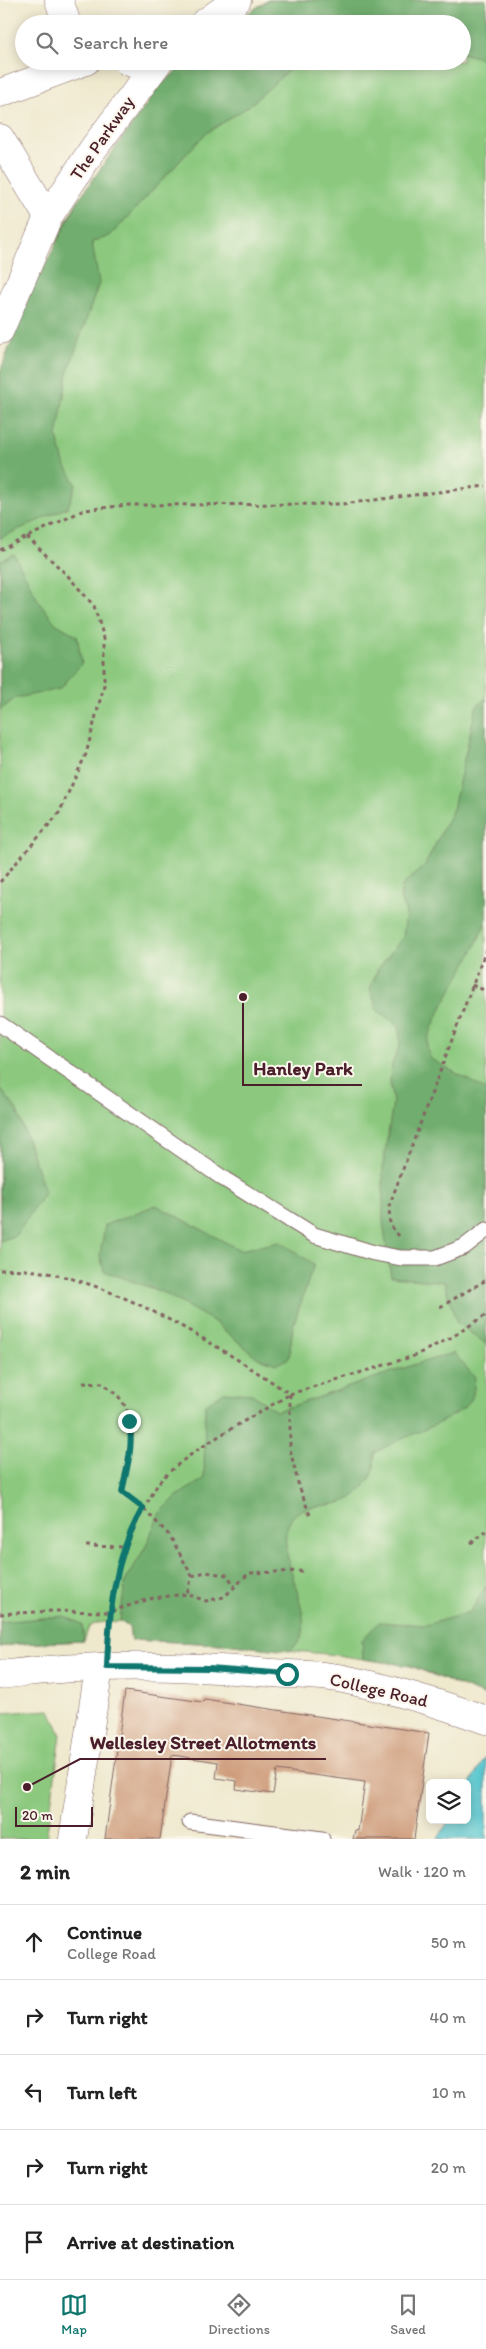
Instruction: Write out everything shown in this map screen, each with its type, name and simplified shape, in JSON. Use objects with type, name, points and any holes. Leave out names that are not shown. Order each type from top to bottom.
[{"type":"street","points":[[59,0],[64,15]]},
{"type":"street","points":[[216,15],[237,0]]},
{"type":"street","points":[[0,93],[61,70]]},
{"type":"street","name":"The Parkway","points":[[0,330],[48,217],[93,149],[141,70]]},
{"type":"street","points":[[0,138],[48,217]]},
{"type":"street","points":[[73,1839],[103,1668]]},
{"type":"street","name":"College Road","points":[[0,1675],[33,1671],[103,1668],[209,1668],[346,1679],[441,1704],[486,1720]]},
{"type":"lane","points":[[0,1024],[224,1179],[314,1235],[374,1253],[401,1258],[435,1258],[464,1247],[486,1230]]},
{"type":"lane","points":[[190,1822],[322,1839]]},
{"type":"path","points":[[0,550],[84,510],[128,505],[343,504],[486,486]]},
{"type":"path","points":[[0,882],[59,813],[86,754],[104,685],[104,638],[94,606],[68,576],[27,538]]},
{"type":"path","points":[[424,1258],[401,1239],[390,1225],[388,1206],[486,950]]},
{"type":"path","points":[[472,985],[486,991]]},
{"type":"path","points":[[0,1270],[15,1269],[71,1278],[109,1293],[159,1315],[232,1355],[290,1394]]},
{"type":"path","points":[[440,1307],[486,1280]]},
{"type":"path","points":[[103,1668],[113,1590],[126,1547],[136,1520],[161,1481],[193,1454],[290,1394],[414,1356],[452,1337],[485,1316],[486,1321]]},
{"type":"path","points":[[83,1382],[103,1383],[120,1396],[126,1407],[132,1434],[122,1492],[143,1508],[170,1536],[192,1576],[187,1594]]},
{"type":"path","points":[[290,1394],[290,1449],[298,1483],[311,1518]]},
{"type":"path","points":[[471,1543],[486,1532]]},
{"type":"path","points":[[86,1546],[126,1547]]},
{"type":"path","points":[[0,1614],[53,1611],[109,1612],[153,1598],[187,1594],[206,1601],[224,1597],[249,1573],[304,1571]]},
{"type":"path","points":[[192,1576],[205,1572],[226,1575],[235,1586]]},
{"type":"green space","points":[[268,0],[486,0],[486,1696],[411,1666],[336,1655],[224,1644],[131,1640],[129,1627],[120,1621],[97,1623],[89,1627],[84,1641],[17,1644],[0,1647],[0,372],[65,223],[79,199],[159,87],[177,70],[471,70],[471,15],[246,15]]},
{"type":"green space","points":[[268,0],[486,0],[486,60],[471,56],[471,15],[246,15]]},
{"type":"green space","points":[[177,70],[289,70],[249,106],[205,134],[110,236],[92,242],[99,283],[68,372],[57,437],[64,463],[76,484],[68,507],[0,538],[0,372],[26,303],[79,199],[159,87]]},
{"type":"green space","points":[[14,554],[38,600],[55,623],[77,636],[82,663],[60,689],[16,698],[0,710],[0,561]]},
{"type":"green space","points":[[486,698],[486,921],[475,947],[436,1018],[428,1039],[427,1049],[431,1059],[486,1090],[486,1344],[457,1323],[444,1282],[391,1277],[383,1222],[383,1165],[393,1102],[390,1083],[392,1064],[400,1045],[399,1026],[377,1010],[370,989],[378,969],[403,937],[406,912],[400,899],[402,886],[425,865],[453,809],[476,707]]},
{"type":"green space","points":[[0,1088],[17,1110],[45,1192],[16,1235],[0,1241]]},
{"type":"green space","points":[[156,1205],[240,1250],[280,1242],[314,1264],[293,1326],[289,1358],[277,1364],[258,1358],[213,1321],[162,1292],[104,1271],[100,1255],[105,1225]]},
{"type":"green space","points":[[454,1353],[475,1378],[472,1398],[465,1407],[442,1421],[375,1453],[372,1474],[355,1495],[345,1501],[310,1507],[293,1517],[287,1528],[287,1555],[303,1617],[303,1630],[299,1641],[290,1651],[224,1644],[131,1640],[129,1627],[120,1621],[125,1582],[145,1548],[159,1514],[177,1496],[204,1479],[205,1405],[224,1392],[252,1394],[276,1411],[409,1366]]},
{"type":"green space","points":[[486,1586],[486,1696],[411,1666],[363,1659],[362,1640],[379,1622],[426,1625],[470,1612]]},
{"type":"green space","points":[[64,1616],[82,1624],[84,1641],[17,1644],[0,1647],[0,1622]]},
{"type":"green space","points":[[50,1710],[61,1735],[46,1839],[0,1839],[0,1713]]},
{"type":"water","points":[[486,1757],[486,1839],[438,1839],[447,1824],[471,1824],[471,1781]]},
{"type":"building","points":[[125,1691],[203,1702],[204,1699],[429,1733],[414,1839],[353,1839],[355,1830],[358,1831],[365,1782],[277,1770],[273,1794],[236,1789],[237,1781],[216,1778],[218,1762],[172,1755],[160,1839],[105,1839]]},
{"type":"place","name":"Hanley Park","points":[[243,997]]},
{"type":"place","name":"Wellesley Street Allotments","points":[[27,1787]]},
{"type":"route","points":[[129,1421],[132,1434],[122,1492],[143,1508],[136,1520],[126,1547],[113,1590],[109,1612],[107,1667],[209,1668],[287,1674]]}]
